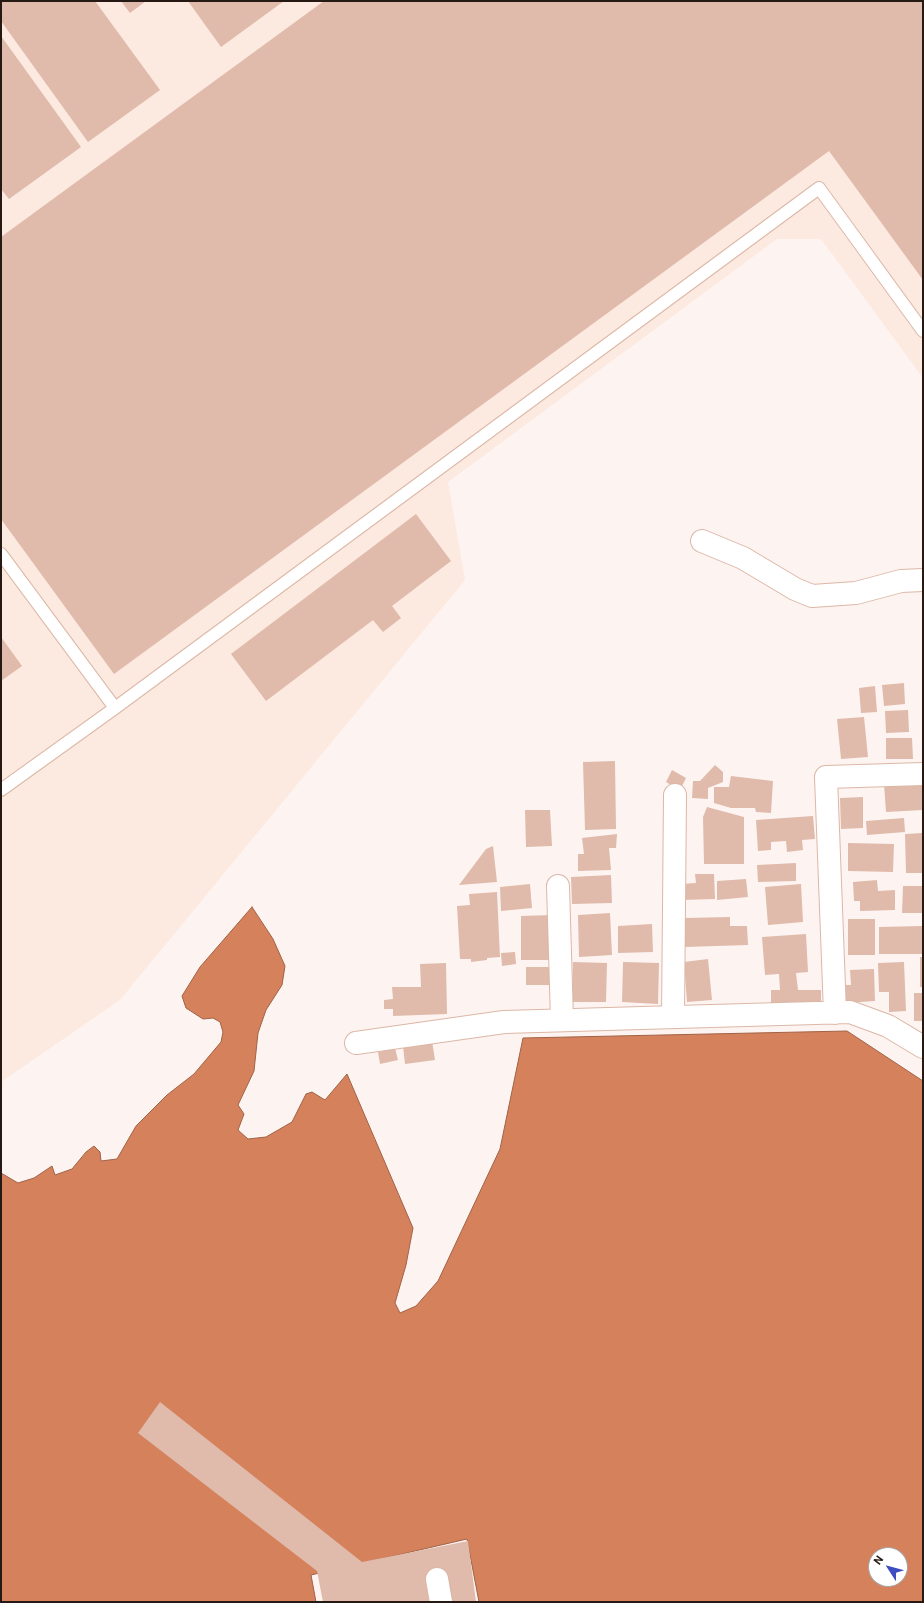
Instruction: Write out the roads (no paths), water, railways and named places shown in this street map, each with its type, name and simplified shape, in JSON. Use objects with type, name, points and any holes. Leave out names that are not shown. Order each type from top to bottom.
[{"type":"street","points":[[702,541],[743,558],[794,589],[812,596],[856,593],[901,581],[923,580]]},
{"type":"street","points":[[835,1013],[826,777],[923,774]]},
{"type":"street","points":[[673,1017],[675,795]]},
{"type":"street","points":[[558,886],[562,1020]]},
{"type":"street","points":[[356,1043],[504,1022],[850,1012],[888,1026],[923,1046]]},
{"type":"street","points":[[437,1579],[441,1602]]},
{"type":"lane","points":[[1,790],[115,708],[819,188],[923,331]]},
{"type":"lane","points":[[1,554],[115,708]]}]
